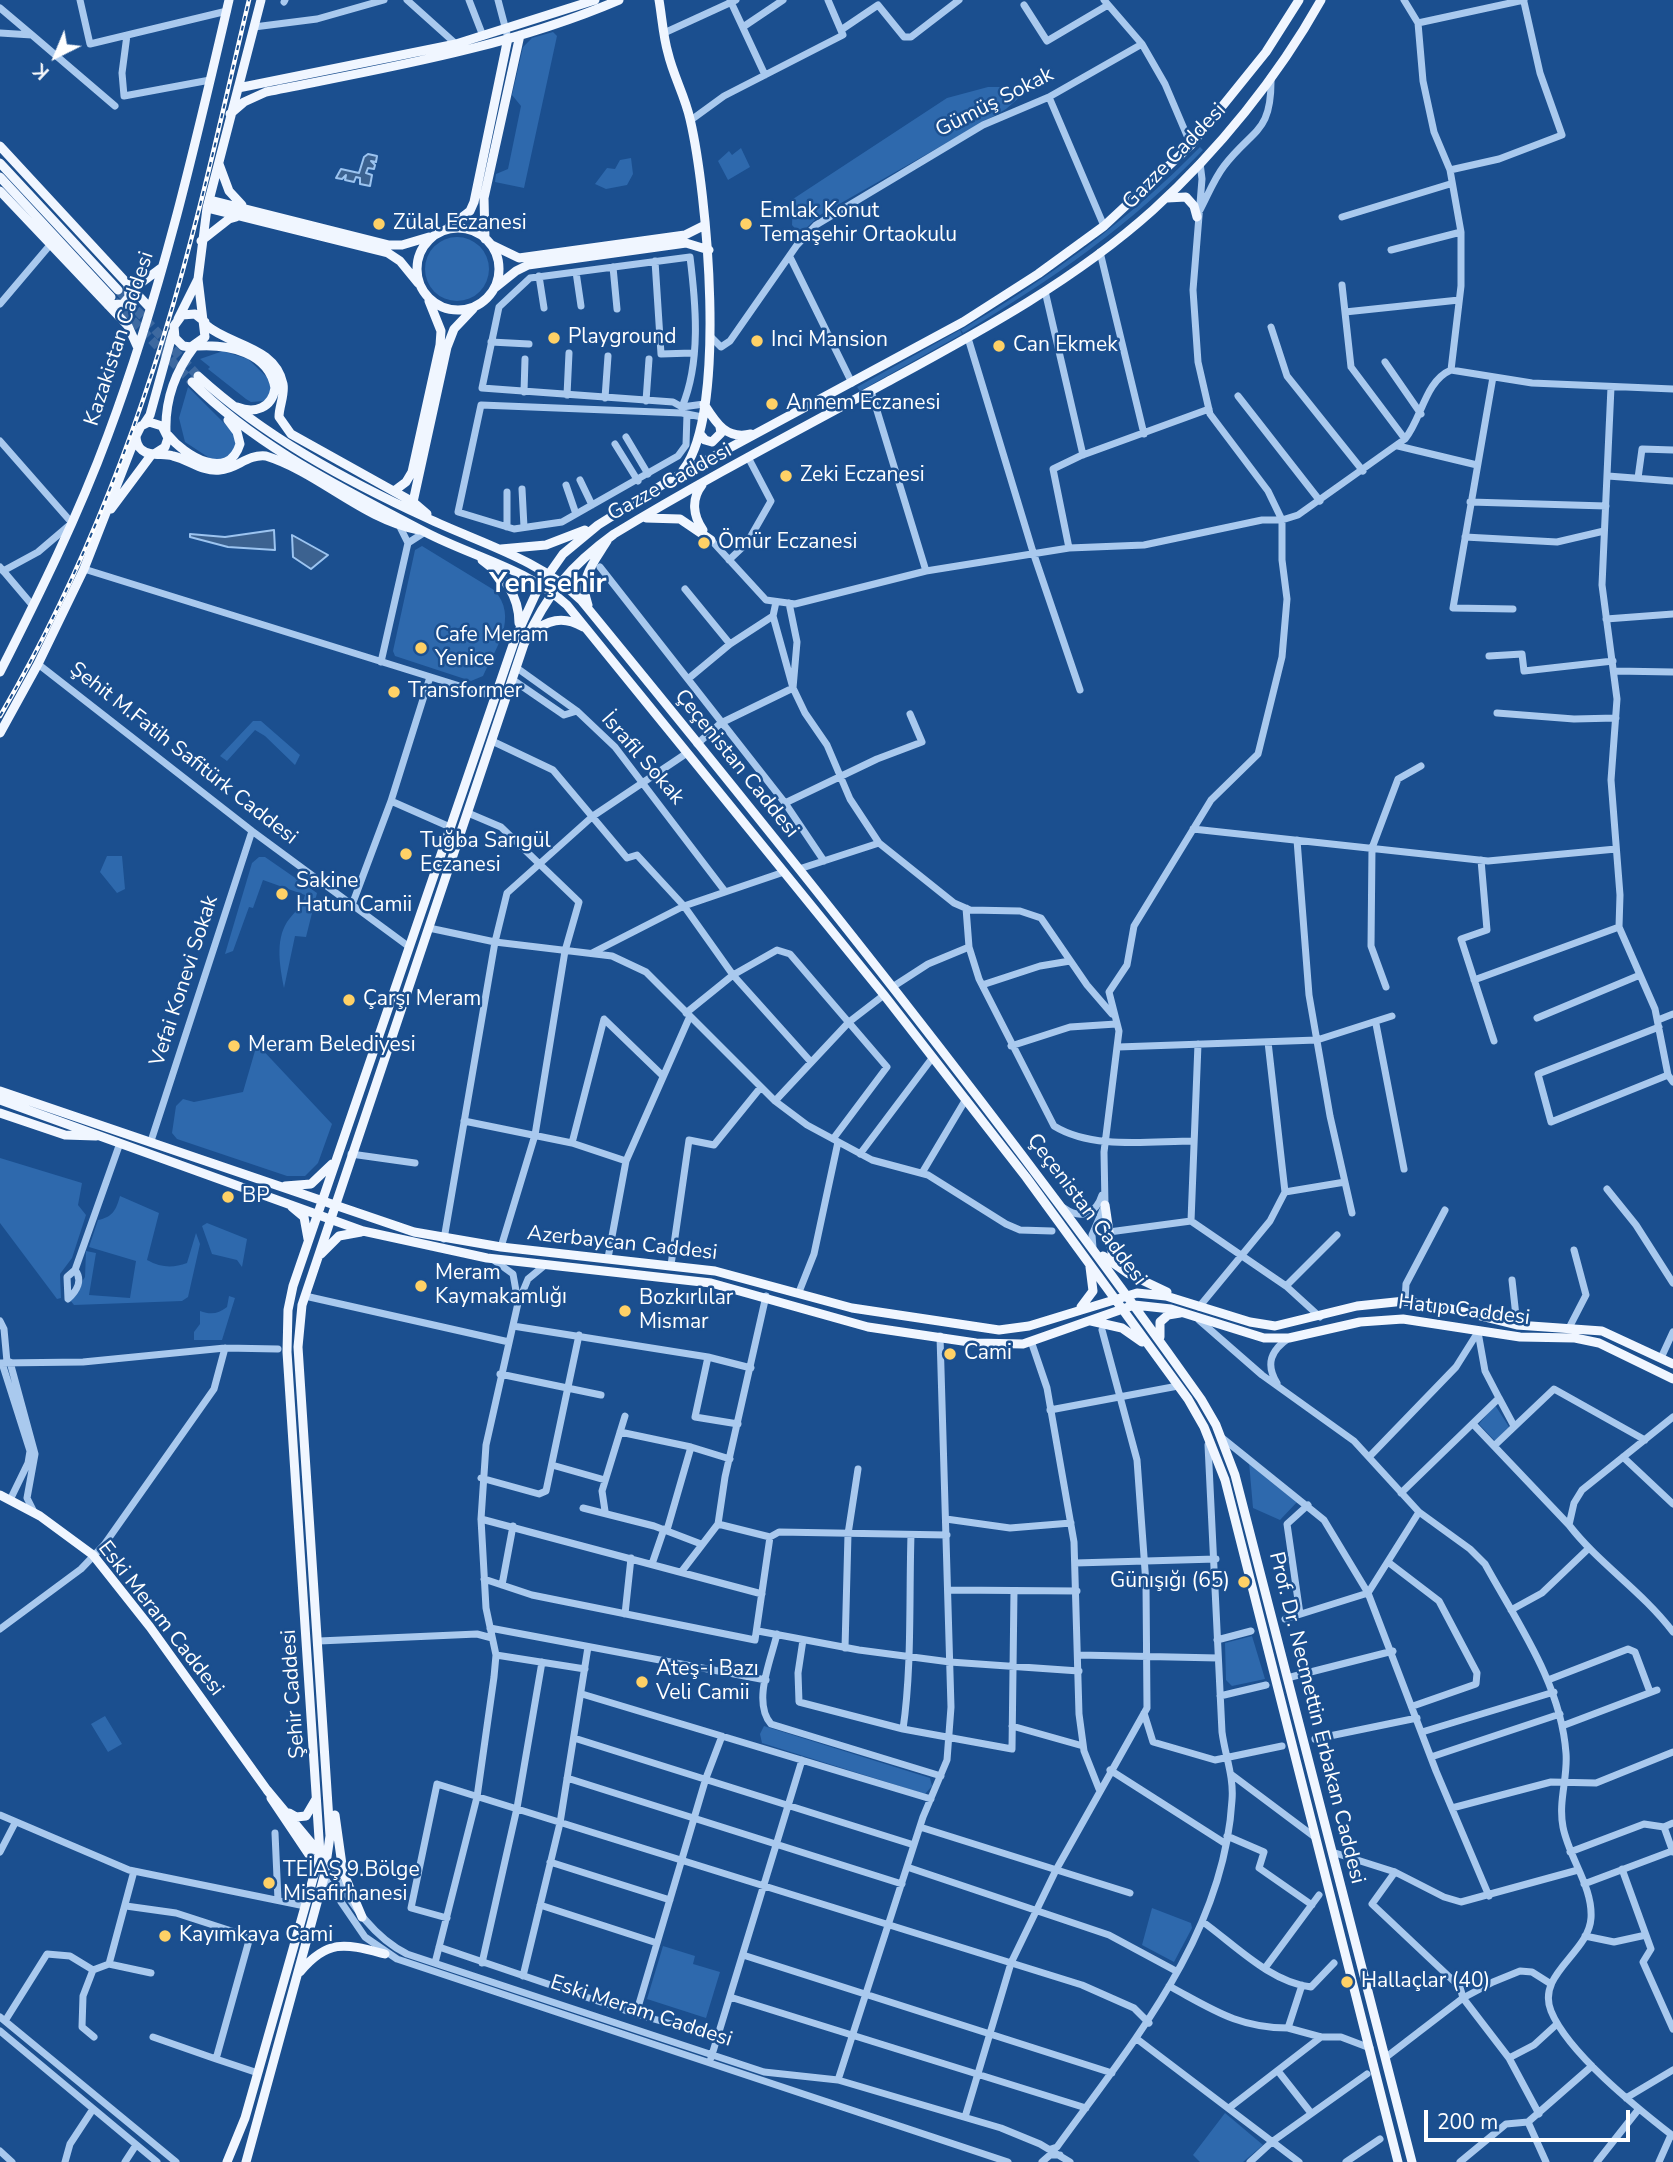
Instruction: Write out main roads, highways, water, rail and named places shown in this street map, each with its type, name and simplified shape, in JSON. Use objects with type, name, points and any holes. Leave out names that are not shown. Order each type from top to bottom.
[{"type":"main road","name":"Kazakistan Caddesi","points":[[0,672],[72,523],[108,435],[164,264],[229,0]]},
{"type":"main road","points":[[106,517],[153,454],[166,447],[167,406],[174,383],[196,346],[205,337],[198,279],[201,241],[230,114],[261,0]]},
{"type":"main road","points":[[238,88],[456,44],[595,0]]},
{"type":"main road","points":[[230,114],[244,102],[266,92],[457,53],[520,35],[619,0]]},
{"type":"main road","name":"Gazze Caddesi","points":[[319,1214],[408,946],[519,629],[541,584],[563,554],[598,525],[680,475],[963,322],[1038,274],[1104,226],[1191,145],[1266,52],[1299,0]]},
{"type":"main road","name":"Gazze Caddesi","points":[[330,1219],[528,635],[552,591],[581,558],[611,535],[968,338],[1045,291],[1100,251],[1165,198],[1200,163],[1271,77],[1321,0]]},
{"type":"main road","points":[[659,2],[668,53],[691,120],[709,250],[710,336],[704,404],[695,456],[680,475]]},
{"type":"main road","points":[[494,288],[498,262],[489,242],[484,198],[520,35]]},
{"type":"main road","points":[[209,204],[389,245],[401,245],[447,229],[470,211],[474,202],[508,38]]},
{"type":"main road","points":[[0,146],[149,307]]},
{"type":"main road","points":[[0,163],[117,306],[129,297],[128,284]]},
{"type":"main road","points":[[219,164],[234,200],[245,213]]},
{"type":"main road","points":[[0,177],[112,297],[137,348]]},
{"type":"main road","points":[[0,191],[50,245],[112,297]]},
{"type":"main road","points":[[1165,198],[1186,197],[1194,206],[1197,217]]},
{"type":"main road","points":[[201,241],[229,219],[245,213]]},
{"type":"main road","points":[[273,220],[388,253],[400,261],[427,296],[441,331],[440,345],[412,472],[406,482],[394,491]]},
{"type":"main road","points":[[447,229],[474,231],[519,258],[685,234],[705,225]]},
{"type":"main road","points":[[419,284],[418,257],[434,235]]},
{"type":"main road","points":[[413,502],[447,347],[454,329],[494,288],[528,265],[686,243],[709,250]]},
{"type":"main road","points":[[128,284],[146,280],[164,264]]},
{"type":"main road","points":[[0,733],[38,664],[84,569],[136,436],[152,411],[173,330],[198,279]]},
{"type":"main road","points":[[427,296],[449,310],[475,306]]},
{"type":"main road","points":[[178,318],[192,314],[218,335],[254,349],[278,371],[283,392],[279,417],[291,434],[413,502],[437,522]]},
{"type":"main road","points":[[128,326],[144,324]]},
{"type":"main road","points":[[173,330],[181,344],[226,347],[245,352],[262,365],[274,383],[272,399],[260,409],[245,410],[222,404]]},
{"type":"main road","name":"Çeçenistan Caddesi","points":[[195,379],[287,456],[425,532],[552,591],[591,633],[884,995],[966,1099],[1122,1308]]},
{"type":"main road","points":[[144,424],[158,423],[194,458],[214,463],[230,460],[238,450],[240,437],[222,404]]},
{"type":"main road","name":"Çeçenistan Caddesi","points":[[222,404],[293,449],[437,522],[549,573],[560,582],[598,621],[894,986],[1064,1208],[1134,1305]]},
{"type":"main road","points":[[704,404],[720,427],[741,436],[772,425]]},
{"type":"main road","points":[[700,434],[705,440],[712,442],[720,433],[720,427]]},
{"type":"main road","points":[[136,436],[139,448],[153,454],[172,456],[216,470],[230,468],[250,457],[266,456],[400,527],[425,532]]},
{"type":"main road","points":[[634,521],[653,516],[676,518],[711,540],[695,515],[696,494],[707,481]]},
{"type":"main road","points":[[496,550],[546,545],[598,525]]},
{"type":"main road","points":[[598,621],[589,605],[584,587],[587,574],[611,535]]},
{"type":"main road","points":[[468,550],[492,568],[508,585],[518,607],[519,629]]},
{"type":"main road","points":[[528,635],[542,624],[563,619],[591,633]]},
{"type":"main road","name":"Azerbaycan Caddesi","points":[[0,1091],[151,1140],[334,1207],[444,1239],[715,1270],[852,1308],[999,1330],[1029,1326],[1127,1294],[1156,1294],[1250,1322]]},
{"type":"main road","name":"Azerbaycan Caddesi","points":[[0,1100],[363,1231],[487,1258],[665,1276],[766,1296],[838,1321],[976,1343],[1031,1341],[1134,1305],[1160,1306],[1245,1335]]},
{"type":"main road","points":[[0,1113],[65,1135],[107,1137]]},
{"type":"main road","points":[[276,1184],[303,1185],[317,1181],[328,1170],[341,1147]]},
{"type":"main road","points":[[284,1201],[304,1217],[309,1230],[308,1248]]},
{"type":"main road","points":[[1105,1205],[1112,1252],[1120,1268]]},
{"type":"main road","name":"Şehir Caddesi","points":[[319,1214],[293,1286],[287,1334],[322,1865]]},
{"type":"main road","name":"Şehir Caddesi","points":[[227,2162],[237,2141],[305,1906],[322,1865],[330,1836],[298,1347],[305,1296],[330,1219]]},
{"type":"main road","points":[[315,1263],[338,1236],[363,1231]]},
{"type":"main road","points":[[1093,1248],[1120,1268],[1180,1300]]},
{"type":"main road","points":[[1073,1312],[1084,1305],[1093,1291],[1094,1277],[1087,1259]]},
{"type":"main road","name":"Hatıp Caddesi","points":[[1250,1322],[1287,1325],[1357,1306],[1405,1301],[1440,1306],[1517,1325],[1570,1326],[1602,1331],[1673,1364]]},
{"type":"main road","name":"Prof. Dr. Necmettin Erbakan Caddesi","points":[[1134,1305],[1201,1399],[1221,1437],[1235,1475],[1412,2160]]},
{"type":"main road","name":"Prof. Dr. Necmettin Erbakan Caddesi","points":[[1122,1308],[1204,1427],[1225,1480],[1398,2162]]},
{"type":"main road","points":[[1161,1343],[1160,1322],[1168,1315],[1182,1312]]},
{"type":"main road","name":"Hatıp Caddesi","points":[[1245,1335],[1289,1338],[1382,1319],[1437,1323],[1478,1332],[1599,1343],[1673,1379]]},
{"type":"main road","points":[[1086,1321],[1122,1328],[1152,1349]]},
{"type":"main road","name":"Eski Meram Caddesi","points":[[0,1494],[34,1512],[93,1555],[149,1627],[322,1865],[324,1877],[297,1976]]},
{"type":"main road","name":"Eski Meram Caddesi","points":[[267,1790],[288,1812],[320,1854]]},
{"type":"main road","points":[[288,1812],[300,1817],[311,1812],[318,1790]]},
{"type":"main road","points":[[329,1793],[343,1872],[362,1917]]},
{"type":"main road","points":[[246,2162],[297,1976],[312,1958],[331,1947],[347,1945],[385,1954]]},
{"type":"tunnel","points":[[118,290],[198,376]]},
{"type":"tunnel","points":[[114,301],[192,382]]},
{"type":"railway","points":[[0,716],[61,602],[88,543],[135,422],[192,236],[249,0]]},
{"type":"place","name":"Zülal Eczanesi","points":[[379,224]]},
{"type":"place","name":"Emlak Konut Temaşehir Ortaokulu","points":[[746,224]]},
{"type":"place","name":"Playground","points":[[554,338]]},
{"type":"place","name":"Inci Mansion","points":[[757,341]]},
{"type":"place","name":"Can Ekmek","points":[[999,346]]},
{"type":"place","name":"Annem Eczanesi","points":[[772,404]]},
{"type":"place","name":"Zeki Eczanesi","points":[[786,476]]},
{"type":"place","name":"Ömür Eczanesi","points":[[704,543]]},
{"type":"place","name":"Cafe Meram Yenice","points":[[421,648]]},
{"type":"place","name":"Transformer","points":[[394,692]]},
{"type":"place","name":"Tuğba Sarıgül Eczanesi","points":[[406,854]]},
{"type":"place","name":"Sakine Hatun Camii","points":[[282,894]]},
{"type":"place","name":"Çarşı Meram","points":[[349,1000]]},
{"type":"place","name":"Meram Belediyesi","points":[[234,1046]]},
{"type":"place","name":"BP","points":[[228,1197]]},
{"type":"place","name":"Meram Kaymakamlığı","points":[[421,1286]]},
{"type":"place","name":"Bozkırlılar Mismar","points":[[625,1311]]},
{"type":"place","name":"Cami","points":[[950,1354]]},
{"type":"place","name":"Günışığı (65)","points":[[1244,1582]]},
{"type":"place","name":"Ateş-i Bazı Veli Camii","points":[[642,1682]]},
{"type":"place","name":"TEİAŞ 9.Bölge Misafirhanesi","points":[[269,1883]]},
{"type":"place","name":"Kayımkaya Cami","points":[[165,1936]]},
{"type":"place","name":"Hallaçlar (40)","points":[[1347,1982]]},
{"type":"district","name":"Yenişehir","points":[[548,585]]}]
